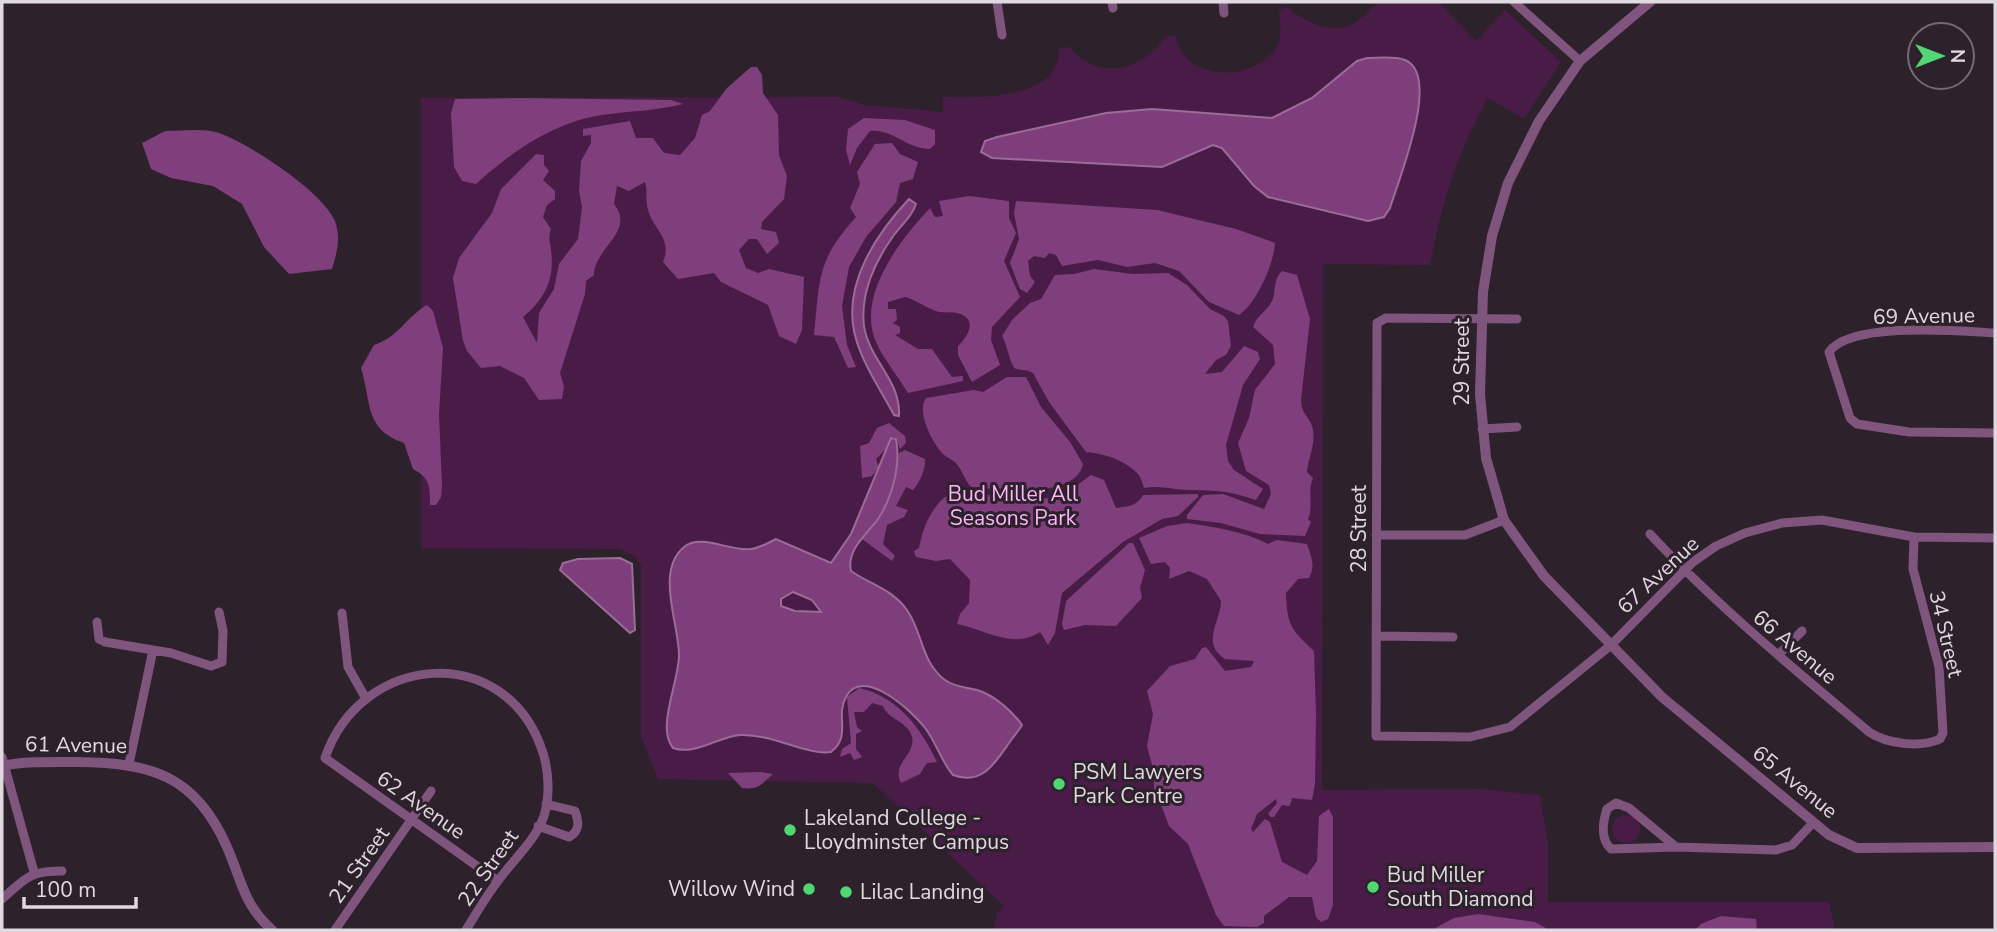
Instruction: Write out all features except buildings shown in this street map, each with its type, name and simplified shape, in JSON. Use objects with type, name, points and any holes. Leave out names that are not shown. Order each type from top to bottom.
[{"type":"street","points":[[998,2],[1002,35]]},
{"type":"street","points":[[1223,2],[1224,13]]},
{"type":"street","points":[[1514,2],[1580,61]]},
{"type":"street","name":"29 Street","points":[[1611,645],[1544,576],[1504,520],[1486,458],[1482,429],[1481,319],[1486,266],[1508,183],[1539,121],[1580,61],[1650,2]]},
{"type":"street","name":"28 Street","points":[[1376,736],[1377,323],[1386,318],[1481,319]]},
{"type":"street","points":[[1481,319],[1517,319]]},
{"type":"street","name":"69 Avenue","points":[[1995,332],[1906,331],[1857,336],[1833,346],[1829,352],[1850,418],[1857,424],[1909,432],[1995,433]]},
{"type":"street","points":[[1482,429],[1517,427]]},
{"type":"street","points":[[1376,535],[1465,535],[1504,520]]},
{"type":"street","name":"67 Avenue","points":[[1376,736],[1470,737],[1501,730],[1519,722],[1611,645],[1683,570],[1716,546],[1745,533],[1782,523],[1842,522],[1914,537],[1995,538]]},
{"type":"street","name":"66 Avenue","points":[[1650,534],[1683,570],[1740,624],[1879,738],[1920,743],[1940,739]]},
{"type":"street","name":"34 Street","points":[[1914,537],[1913,569],[1942,686],[1943,733],[1940,739]]},
{"type":"street","points":[[97,622],[99,639],[105,642],[153,650],[204,666],[217,666],[222,662],[224,652],[219,612]]},
{"type":"street","points":[[342,613],[348,667],[365,697]]},
{"type":"street","points":[[1779,654],[1802,631]]},
{"type":"street","points":[[1376,636],[1453,637]]},
{"type":"street","name":"65 Avenue","points":[[1611,645],[1662,697],[1812,824],[1844,844],[1857,848],[1995,847]]},
{"type":"street","points":[[129,764],[153,650]]},
{"type":"street","name":"22 Street","points":[[365,697],[399,680],[425,674],[460,675],[492,687],[519,710],[534,729],[547,772],[546,804],[538,826],[466,930]]},
{"type":"street","name":"62 Avenue","points":[[365,697],[325,758],[498,881]]},
{"type":"street","points":[[2,763],[34,872]]},
{"type":"street","name":"61 Avenue","points":[[2,763],[129,764],[158,772],[195,797],[220,831],[248,903],[272,930]]},
{"type":"street","name":"21 Street","points":[[335,930],[431,791]]},
{"type":"street","points":[[1676,847],[1629,808],[1616,803],[1607,809],[1604,837],[1611,849],[1676,847],[1776,850],[1792,845],[1812,824]]},
{"type":"street","points":[[538,826],[569,837],[577,829],[579,820],[575,811],[546,804]]},
{"type":"street","points":[[2,899],[34,872],[62,871]]},
{"type":"green space","name":"Bud Miller All Seasons Park","points":[[1379,2],[1438,2],[1476,41],[1505,10],[1561,62],[1524,119],[1488,98],[1452,179],[1439,221],[1430,265],[1323,264],[1322,790],[1483,789],[1540,795],[1548,845],[1548,902],[1829,902],[1835,930],[994,930],[997,913],[1004,906],[873,783],[658,779],[641,736],[641,565],[635,557],[620,549],[421,548],[421,98],[839,97],[865,105],[943,112],[943,97],[995,96],[1033,87],[1047,78],[1056,65],[1059,48],[1069,47],[1093,65],[1120,68],[1145,58],[1166,37],[1175,35],[1181,50],[1191,62],[1204,69],[1235,72],[1251,68],[1265,60],[1276,48],[1280,34],[1279,10],[1287,7],[1316,24],[1340,28],[1356,22]]},
{"type":"green space","points":[[751,67],[757,67],[762,75],[763,93],[778,115],[779,155],[787,176],[784,199],[762,222],[761,229],[776,232],[779,243],[767,254],[757,239],[749,239],[739,250],[746,268],[758,273],[769,269],[804,277],[802,330],[796,344],[779,336],[768,305],[721,282],[714,273],[678,279],[663,262],[666,247],[650,217],[645,182],[629,191],[617,186],[614,204],[620,223],[600,256],[594,275],[586,281],[585,294],[560,373],[564,386],[562,399],[539,400],[524,378],[500,366],[481,368],[467,351],[463,341],[453,278],[459,258],[492,213],[501,189],[536,154],[544,155],[544,165],[549,171],[543,180],[555,191],[555,199],[547,205],[543,217],[551,229],[550,279],[543,296],[523,317],[537,343],[539,313],[554,289],[559,264],[578,239],[582,207],[579,191],[581,161],[591,143],[591,135],[583,136],[583,129],[630,121],[636,138],[653,138],[664,153],[680,155],[695,138],[702,115],[710,111],[727,88]]},
{"type":"green space","points":[[455,99],[671,100],[683,104],[602,115],[567,124],[534,140],[476,184],[462,181],[454,167],[451,113]]},
{"type":"green space","points":[[864,118],[905,120],[935,130],[935,144],[930,149],[922,148],[886,133],[870,131],[857,148],[850,165],[846,150],[848,129]]},
{"type":"green space","points":[[200,130],[219,133],[248,147],[301,183],[328,209],[335,221],[338,239],[332,269],[289,274],[264,247],[242,204],[213,186],[171,178],[151,169],[142,143],[165,131]]},
{"type":"green space","points":[[892,143],[900,154],[918,162],[913,179],[900,183],[896,202],[866,237],[849,267],[842,306],[847,345],[856,367],[848,368],[834,337],[814,335],[819,285],[833,246],[856,217],[850,208],[860,184],[857,172],[875,144]]},
{"type":"green space","points":[[969,196],[1009,201],[1009,218],[1016,233],[1004,261],[1020,297],[992,327],[991,340],[1000,365],[972,382],[958,355],[958,346],[970,328],[964,315],[936,311],[905,297],[888,302],[888,309],[896,309],[897,320],[893,323],[900,327],[900,333],[895,335],[918,349],[932,349],[952,377],[963,376],[963,381],[908,393],[876,342],[871,324],[876,288],[894,252],[930,208],[935,217],[943,216],[939,201]]},
{"type":"green space","points":[[1016,201],[1157,210],[1236,229],[1275,243],[1274,251],[1258,292],[1239,315],[1209,302],[1179,271],[1155,263],[1127,267],[1098,260],[1062,266],[1056,255],[1049,253],[1045,258],[1034,256],[1028,261],[1030,276],[1035,282],[1027,293],[1020,289],[1010,263],[1019,239],[1014,213]]},
{"type":"green space","points":[[1094,269],[1133,274],[1168,273],[1187,285],[1210,309],[1224,316],[1228,321],[1231,346],[1226,355],[1216,360],[1205,374],[1222,372],[1244,346],[1258,352],[1260,359],[1243,385],[1226,445],[1228,461],[1234,470],[1263,489],[1256,500],[1222,492],[1144,488],[1138,474],[1126,464],[1086,452],[1049,402],[1033,373],[1014,367],[1002,336],[1012,320],[1030,303],[1041,299],[1055,275]]},
{"type":"green space","points":[[1282,271],[1297,275],[1310,319],[1301,400],[1303,411],[1312,426],[1313,438],[1307,472],[1313,478],[1308,519],[1311,522],[1305,536],[1260,534],[1221,523],[1187,519],[1187,515],[1203,495],[1223,494],[1264,509],[1271,494],[1269,485],[1246,471],[1238,443],[1249,418],[1255,390],[1275,364],[1273,345],[1253,327],[1271,303],[1276,281]]},
{"type":"green space","points":[[427,305],[433,311],[443,348],[439,414],[442,486],[441,497],[436,505],[430,505],[428,483],[413,469],[404,443],[391,437],[376,423],[361,368],[374,345],[397,332]]},
{"type":"green space","points":[[1007,377],[1026,377],[1041,407],[1070,442],[1083,464],[1077,475],[1066,483],[1034,490],[971,487],[956,463],[943,454],[934,442],[924,418],[923,404],[926,398],[974,390],[983,392]]},
{"type":"green space","points":[[889,423],[905,436],[906,443],[900,449],[896,438],[891,437],[885,450],[876,459],[879,467],[872,476],[862,478],[860,446],[869,443],[877,428]]},
{"type":"green space","points":[[905,450],[925,459],[925,463],[918,483],[913,490],[906,487],[896,506],[908,510],[904,517],[887,525],[883,544],[895,556],[892,561],[862,539],[890,497],[897,454]]},
{"type":"green space","points":[[1091,475],[1104,480],[1116,508],[1135,504],[1143,495],[1198,494],[1198,497],[1178,516],[1162,519],[1123,542],[1062,593],[1055,633],[1048,645],[1040,632],[1030,637],[1009,639],[957,624],[960,614],[969,603],[970,580],[950,559],[936,561],[916,557],[914,551],[919,548],[926,524],[939,503],[951,493],[1058,499]]},
{"type":"green space","points":[[1187,523],[1239,533],[1268,544],[1277,540],[1307,544],[1312,561],[1309,578],[1298,579],[1286,593],[1289,620],[1300,638],[1314,651],[1316,714],[1315,784],[1312,800],[1292,798],[1290,806],[1282,805],[1274,817],[1271,817],[1268,814],[1277,803],[1276,799],[1257,814],[1251,829],[1253,832],[1265,819],[1270,822],[1282,862],[1307,875],[1317,861],[1319,816],[1329,809],[1333,817],[1333,905],[1328,919],[1321,922],[1316,917],[1312,897],[1289,897],[1264,916],[1264,923],[1257,927],[1224,926],[1216,915],[1188,844],[1169,826],[1160,802],[1151,798],[1154,792],[1154,772],[1147,746],[1153,714],[1147,691],[1170,666],[1195,659],[1202,648],[1206,647],[1225,671],[1251,667],[1254,661],[1225,659],[1218,653],[1213,639],[1221,601],[1207,579],[1189,571],[1169,579],[1170,568],[1165,562],[1151,564],[1139,538],[1167,526]]},
{"type":"green space","points":[[1129,543],[1133,543],[1145,570],[1140,588],[1142,598],[1116,626],[1085,625],[1064,630],[1062,624],[1066,601]]},
{"type":"green space","points":[[859,688],[885,698],[906,715],[937,762],[927,763],[920,774],[901,783],[899,770],[911,749],[912,737],[907,728],[883,706],[872,703],[864,712],[854,712],[857,727],[862,731],[856,734],[856,749],[862,757],[854,760],[850,753],[840,757],[842,749],[851,743],[847,697]]},
{"type":"green space","points":[[728,773],[773,774],[760,786],[753,788],[742,788]]},
{"type":"green space","points":[[1626,815],[1636,819],[1640,829],[1636,839],[1626,843],[1616,839],[1612,829],[1616,819]]},
{"type":"green space","points":[[1478,914],[1535,922],[1549,930],[1432,930],[1454,918]]},
{"type":"green space","points":[[1721,916],[1756,919],[1757,930],[1695,930],[1701,924]]},
{"type":"shaded area","points":[[1367,58],[1405,60],[1415,70],[1419,86],[1419,106],[1414,130],[1390,208],[1384,217],[1368,221],[1268,197],[1254,186],[1222,148],[1213,145],[1162,167],[992,158],[981,152],[985,141],[997,137],[1106,113],[1152,109],[1272,118],[1312,98],[1357,61]]},
{"type":"shaded area","points":[[909,199],[916,204],[914,209],[887,245],[875,267],[870,278],[863,314],[867,338],[895,392],[899,416],[894,415],[866,363],[857,342],[852,313],[854,294],[866,259],[886,227]]},
{"type":"shaded area","points":[[891,438],[896,439],[897,460],[891,491],[878,519],[854,549],[851,571],[888,592],[907,610],[937,673],[953,685],[980,691],[992,697],[1022,725],[993,765],[980,775],[972,777],[953,775],[929,733],[910,712],[887,694],[864,686],[854,688],[846,697],[842,711],[841,739],[831,752],[812,751],[765,738],[741,735],[698,748],[673,748],[668,739],[667,717],[679,655],[670,584],[675,557],[691,543],[707,542],[751,549],[776,539],[831,563],[851,534]],"holes":[[[793,592],[812,600],[821,612],[795,611],[781,606],[781,599]]]},
{"type":"shaded area","points":[[620,558],[632,564],[635,630],[630,633],[560,570],[563,563],[578,559]]},
{"type":"place","name":"PSM Lawyers Park Centre","points":[[1059,784]]},
{"type":"place","name":"Lakeland College - Lloydminster Campus","points":[[790,830]]},
{"type":"place","name":"Bud Miller South Diamond","points":[[1373,887]]},
{"type":"place","name":"Willow Wind","points":[[809,889]]},
{"type":"place","name":"Lilac Landing","points":[[846,892]]}]
